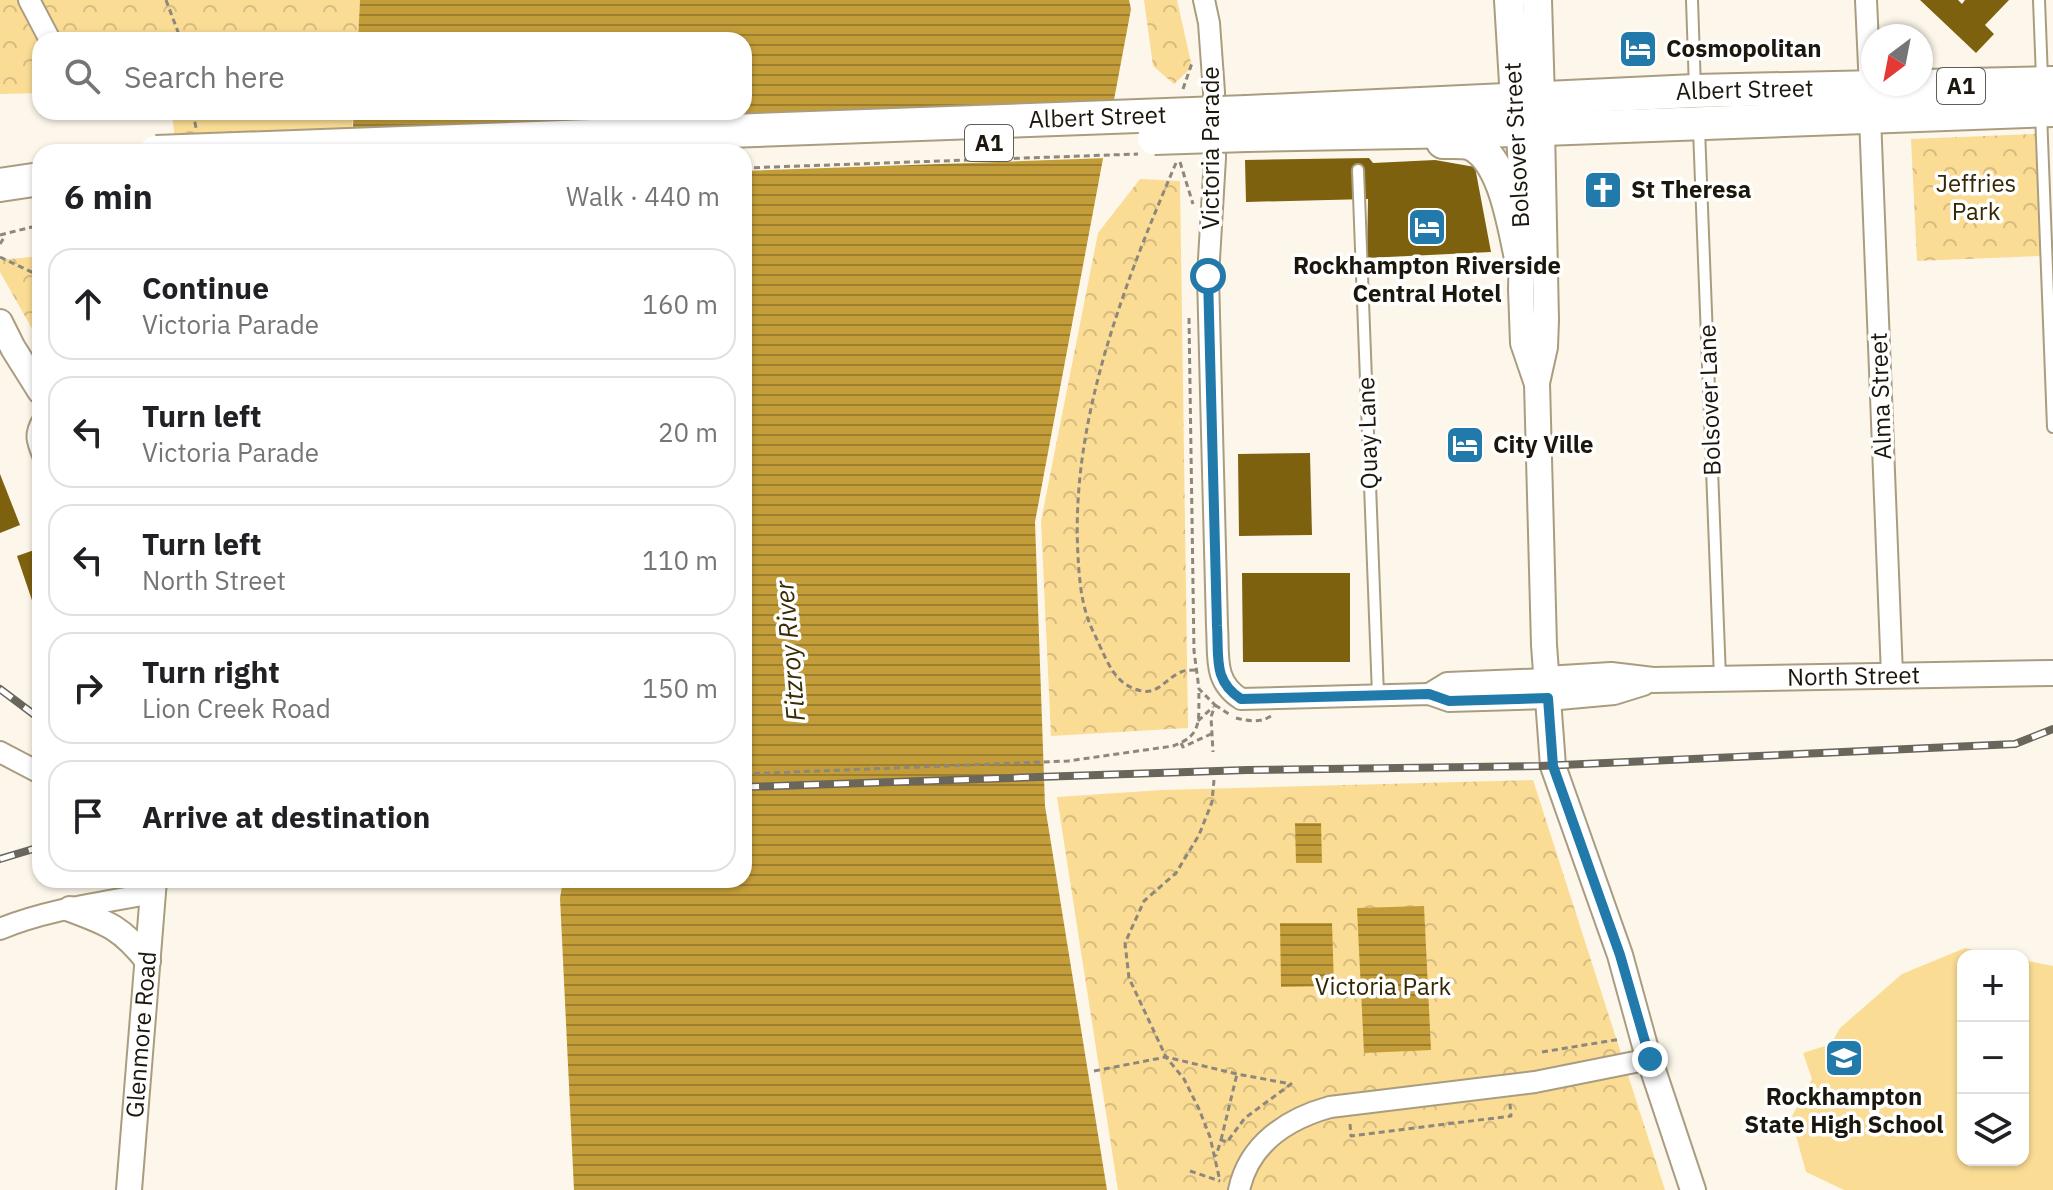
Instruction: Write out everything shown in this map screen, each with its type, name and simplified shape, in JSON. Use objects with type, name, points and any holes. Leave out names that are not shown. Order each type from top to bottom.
[{"type":"highway","name":"Albert Street","points":[[457,144],[2047,97]]},
{"type":"highway","name":"Albert Street","points":[[752,151],[1247,123],[1360,135],[1529,114]]},
{"type":"highway","points":[[1360,135],[1473,143],[1488,157],[1499,174],[1522,262]]},
{"type":"highway","points":[[0,163],[32,159]]},
{"type":"highway","points":[[0,185],[32,180]]},
{"type":"main road","name":"Bolsover Street","points":[[1509,0],[1529,114]]},
{"type":"main road","name":"Bolsover Street","points":[[1529,114],[1537,0]]},
{"type":"street","points":[[29,0],[46,32]]},
{"type":"street","name":"Victoria Parade","points":[[1204,0],[1209,23],[1214,92],[1215,158],[1208,276],[1217,626],[1222,682],[1228,691],[1241,699],[1262,699]]},
{"type":"street","name":"Alma Street","points":[[1866,0],[1892,675]]},
{"type":"street","name":"Bolsover Street","points":[[1529,114],[1523,221],[1523,343],[1537,383]]},
{"type":"street","name":"Bolsover Street","points":[[1529,114],[1546,320],[1545,347],[1537,383],[1547,688],[1553,766],[1620,955],[1640,1048],[1693,1190]]},
{"type":"street","points":[[0,322],[32,377]]},
{"type":"street","name":"North Street","points":[[1262,699],[1429,694],[1447,683],[1547,688],[1611,675],[1653,680],[2053,673]]},
{"type":"street","points":[[0,752],[32,769]]},
{"type":"street","points":[[0,929],[150,888]]},
{"type":"street","name":"Glenmore Road","points":[[129,1190],[154,888]]},
{"type":"street","points":[[70,909],[122,932],[148,961]]},
{"type":"street","points":[[1239,1190],[1244,1173],[1257,1151],[1286,1124],[1305,1114],[1330,1107],[1535,1082],[1640,1048]]},
{"type":"lane","name":"Bolsover Lane","points":[[1692,0],[1720,678]]},
{"type":"lane","points":[[2039,0],[2047,97],[2053,427]]},
{"type":"lane","name":"Quay Lane","points":[[1358,170],[1378,695]]},
{"type":"path","points":[[166,0],[178,32]]},
{"type":"path","points":[[752,168],[1152,154]]},
{"type":"path","points":[[752,774],[1098,759],[1181,743],[1195,733],[1198,721],[1198,669],[1176,674],[1158,689],[1148,692],[1129,687],[1115,674],[1086,615],[1079,577],[1076,525],[1084,446],[1105,359],[1137,253],[1178,157],[1193,204]]},
{"type":"path","points":[[0,244],[2,235],[32,227]]},
{"type":"path","points":[[0,257],[32,272]]},
{"type":"path","points":[[1199,689],[1215,705]]},
{"type":"path","points":[[1198,721],[1215,705]]},
{"type":"path","points":[[1213,752],[1211,717],[1215,705]]},
{"type":"path","points":[[1181,743],[1183,747],[1211,734]]},
{"type":"path","points":[[1190,1171],[1220,1181],[1199,1109],[1184,1079],[1166,1057],[1129,978],[1125,943],[1144,901],[1176,873],[1199,835],[1212,802],[1214,780]]},
{"type":"path","points":[[1542,1052],[1640,1048]]},
{"type":"path","points":[[1094,1071],[1166,1057],[1291,1084],[1245,1118],[1227,1142],[1221,1140]]},
{"type":"path","points":[[1215,1157],[1237,1074]]},
{"type":"path","points":[[1349,1118],[1351,1136],[1511,1116],[1510,1101]]},
{"type":"green space","points":[[0,0],[360,0],[358,32],[32,32],[32,93],[0,94]]},
{"type":"green space","points":[[1144,0],[1177,0],[1192,67],[1174,84],[1153,66]]},
{"type":"green space","points":[[173,120],[353,120],[351,144],[175,144]]},
{"type":"green space","name":"Jeffries Park","points":[[2035,134],[2041,256],[1917,261],[1911,139]]},
{"type":"green space","points":[[1140,179],[1180,181],[1188,728],[1051,736],[1041,521],[1098,233]]},
{"type":"green space","points":[[32,257],[32,329],[0,272],[0,260]]},
{"type":"green space","name":"Victoria Park","points":[[1533,780],[1665,1190],[1118,1190],[1057,797],[1162,790]]},
{"type":"green space","points":[[1957,951],[1957,1166],[2029,1166],[2029,961],[2053,966],[2053,1190],[1844,1190],[1806,1172],[1791,1118],[1812,1079],[1803,1053],[1831,1044],[1840,1028],[1902,974]]},
{"type":"water","name":"Fitzroy River","points":[[360,0],[1129,0],[1131,9],[1035,522],[1045,806],[1107,1190],[574,1190],[562,888],[752,888],[752,144],[352,144],[353,120],[752,120],[752,32],[358,32]]},
{"type":"water","points":[[1295,823],[1321,823],[1322,863],[1296,863]]},
{"type":"water","points":[[1424,906],[1431,1050],[1364,1053],[1357,908]]},
{"type":"water","points":[[1280,923],[1332,923],[1334,986],[1281,987]]},
{"type":"pier","points":[[1117,103],[1107,158],[752,171],[752,144],[473,144]]},
{"type":"building","points":[[1920,0],[1958,0],[1962,4],[1965,0],[2009,0],[1985,25],[1994,34],[1976,53]]},
{"type":"building","name":"Rockhampton Riverside Central Hotel","points":[[1369,158],[1373,163],[1435,160],[1475,167],[1491,252],[1367,258],[1368,199],[1246,202],[1245,160]]},
{"type":"building","points":[[1310,453],[1312,535],[1239,536],[1238,454]]},
{"type":"building","points":[[0,474],[20,525],[0,533]]},
{"type":"building","points":[[32,551],[32,600],[17,556]]},
{"type":"building","points":[[1242,573],[1350,573],[1350,662],[1243,662]]},
{"type":"railway","points":[[0,689],[32,713]]},
{"type":"railway","points":[[752,787],[1247,770],[1540,766],[2015,744],[2053,729]]},
{"type":"railway","points":[[0,859],[32,849]]},
{"type":"place","name":"Cosmopolitan","points":[[1638,49]]},
{"type":"place","name":"St Theresa","points":[[1603,190]]},
{"type":"place","name":"Rockhampton Riverside Central Hotel","points":[[1427,227]]},
{"type":"place","name":"City Ville","points":[[1465,445]]},
{"type":"place","name":"Rockhampton State High School","points":[[1844,1058]]},
{"type":"route","points":[[1208,276],[1217,626],[1222,682],[1228,691],[1241,699],[1429,694],[1449,701],[1548,698],[1553,766],[1620,955],[1650,1059]]}]
